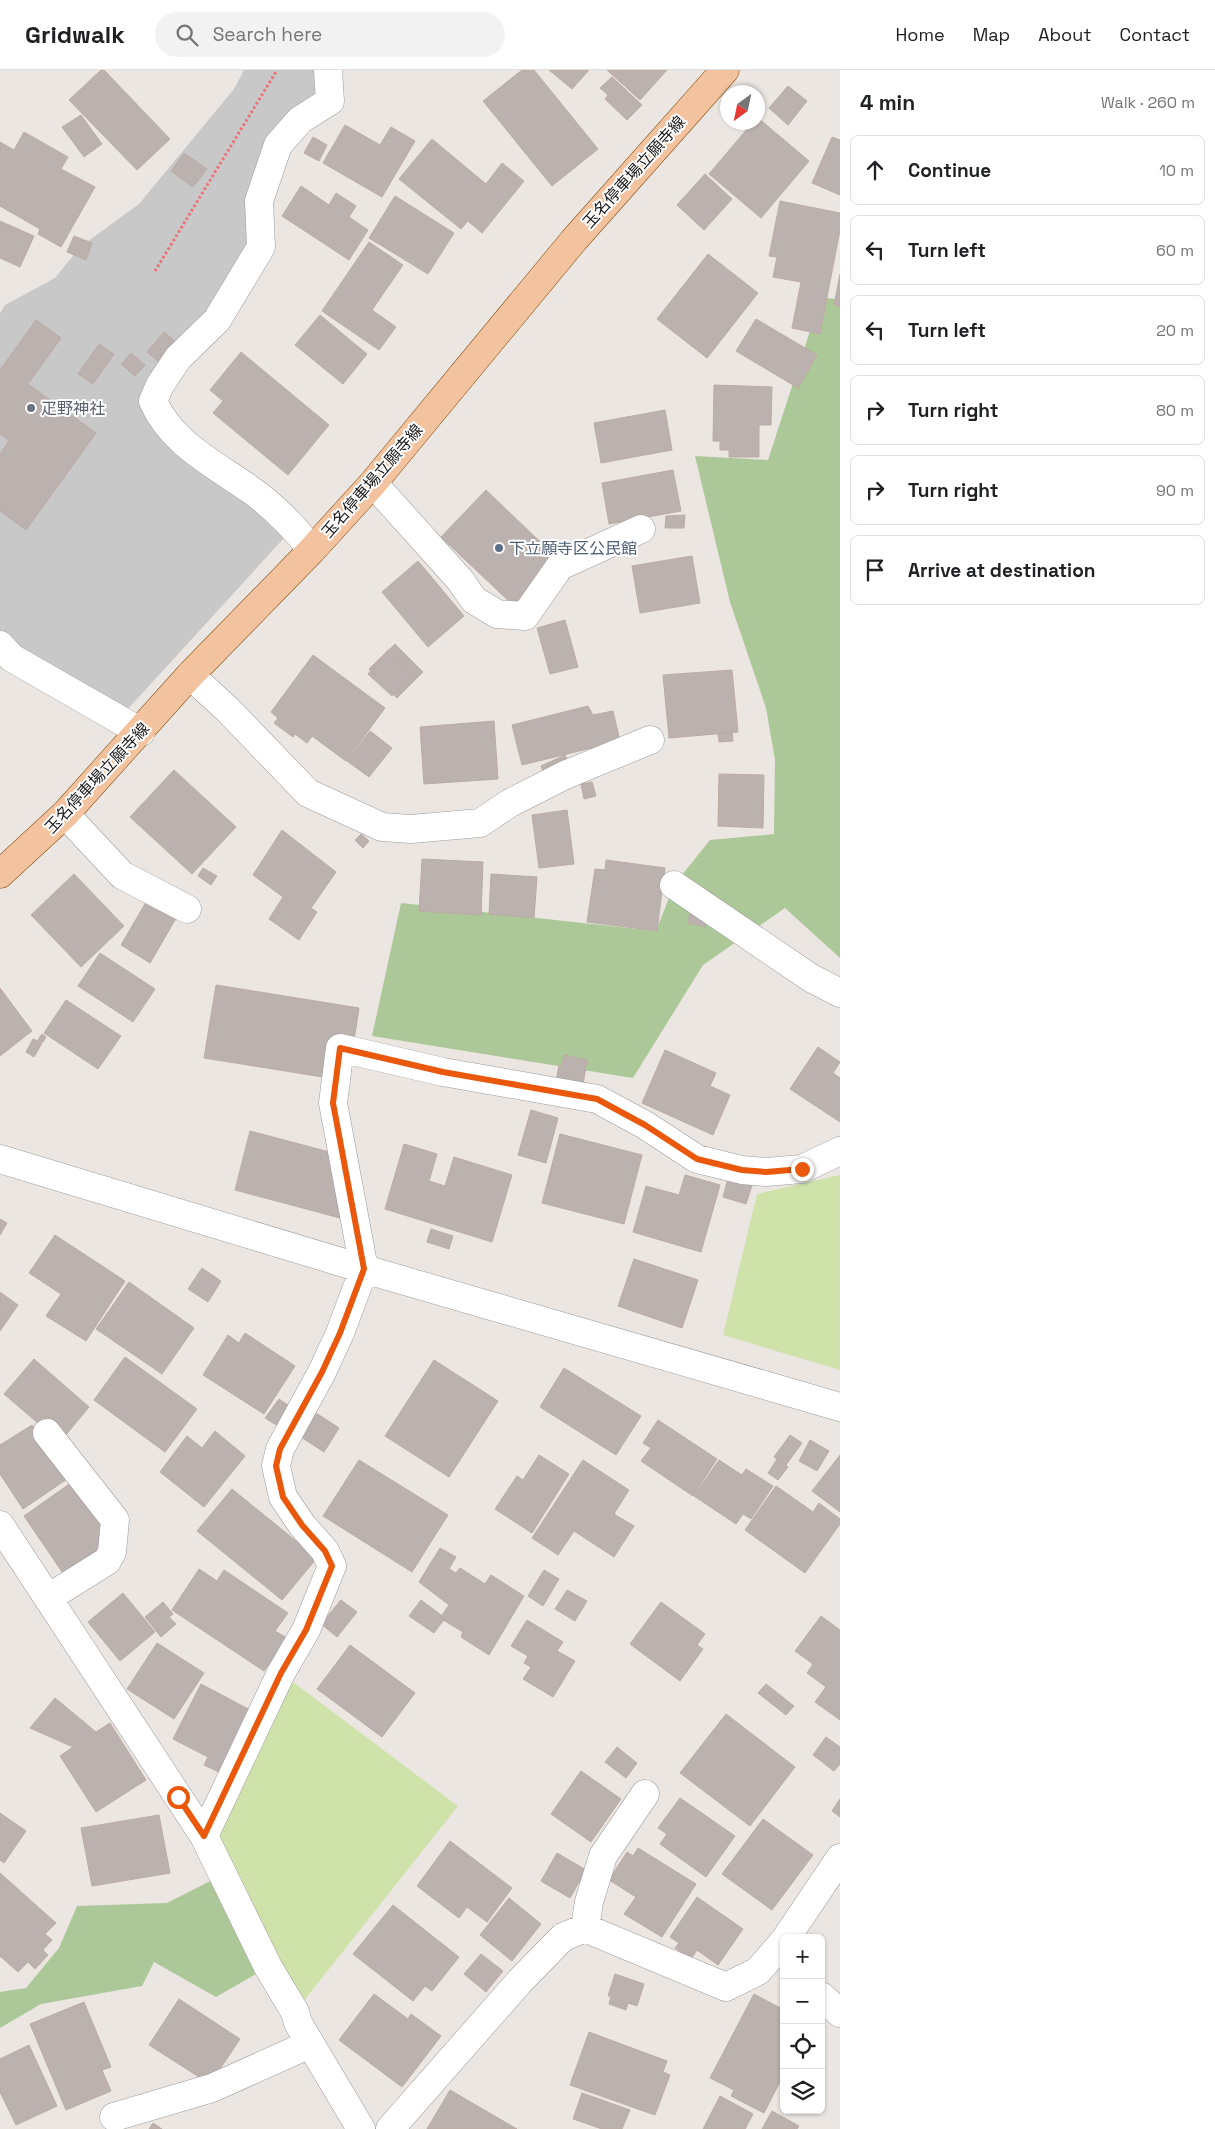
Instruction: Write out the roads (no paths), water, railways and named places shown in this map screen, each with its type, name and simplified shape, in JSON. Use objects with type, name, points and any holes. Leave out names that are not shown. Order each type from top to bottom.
[{"type":"main road","name":"玉名停車場立願寺線","points":[[0,874],[65,814],[141,732],[190,675],[312,550],[373,483],[574,240],[725,70]]},
{"type":"street","points":[[312,550],[294,527],[250,490],[182,442],[159,416],[153,401],[160,385],[178,358],[217,320],[261,247],[259,201],[278,145],[300,120],[330,101],[328,70]]},
{"type":"street","points":[[373,483],[460,580],[474,600],[496,614],[525,616],[560,566],[641,529]]},
{"type":"street","points":[[0,645],[12,658],[141,732]]},
{"type":"street","points":[[190,675],[228,710],[308,793],[382,827],[411,829],[480,823],[510,803],[565,775],[650,740]]},
{"type":"street","points":[[65,814],[122,875],[187,909]]},
{"type":"street","points":[[674,885],[811,978],[840,993]]},
{"type":"street","points":[[204,1836],[281,1673],[306,1630],[332,1566],[325,1551],[302,1525],[283,1497],[276,1466],[280,1449],[322,1372],[340,1333],[364,1269],[333,1103],[340,1048],[443,1072],[597,1099],[645,1125],[697,1159],[742,1170],[766,1172],[802,1169],[840,1151]]},
{"type":"street","points":[[0,1159],[364,1269],[840,1407]]},
{"type":"street","points":[[47,1433],[115,1520],[112,1552],[107,1561],[56,1593],[49,1600]]},
{"type":"street","points":[[0,1525],[204,1836],[268,1967],[294,2012],[298,2023],[361,2129]]},
{"type":"street","points":[[585,1928],[589,1902],[603,1856],[645,1794]]},
{"type":"street","points":[[789,1934],[840,1858]]},
{"type":"street","points":[[390,2129],[520,1981],[563,1938],[585,1928],[726,1988],[758,1971],[780,1946]]},
{"type":"street","points":[[825,2000],[840,2013]]},
{"type":"street","points":[[114,2117],[212,2088],[310,2044]]},
{"type":"place","name":"疋野神社","points":[[31,408]]},
{"type":"place","name":"下立願寺区公民館","points":[[499,548]]}]
